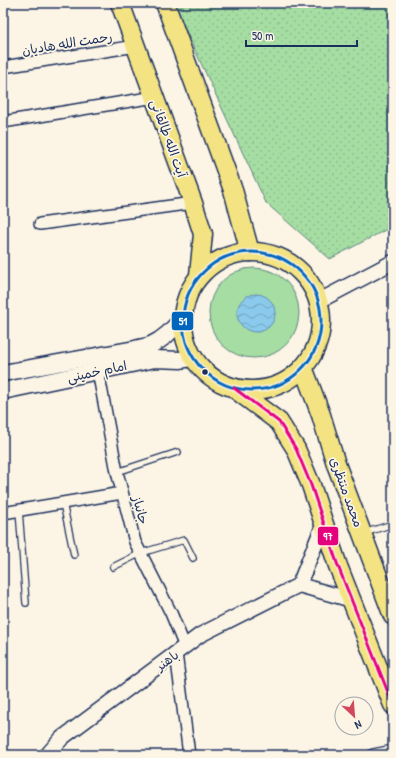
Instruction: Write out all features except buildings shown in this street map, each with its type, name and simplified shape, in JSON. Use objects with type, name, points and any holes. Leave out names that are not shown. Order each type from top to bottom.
[{"type":"main road","name":"آیت الله طالقانی","points":[[120,3],[203,234],[199,275]]},
{"type":"main road","points":[[165,3],[234,190],[250,252]]},
{"type":"main road","points":[[250,252],[268,253],[285,260],[300,271],[311,285],[319,301],[321,325],[316,348],[304,367],[289,380],[272,388],[253,391],[234,388],[218,382],[206,373],[192,358],[185,342],[182,324],[183,307],[189,290],[199,275],[214,262],[231,255],[250,252]]},
{"type":"main road","name":"امام خمینی","points":[[3,373],[135,349],[151,344],[164,337],[175,328],[182,318]]},
{"type":"main road","name":"امام خمینی","points":[[3,391],[155,359],[181,360],[192,358]]},
{"type":"main road","name":"محمد منتظری","points":[[304,367],[336,464],[393,616]]},
{"type":"main road","points":[[234,388],[279,422],[296,449],[311,485],[338,566],[393,705]]},
{"type":"street","name":"رحمت الله هادیان","points":[[3,67],[136,46]]},
{"type":"street","points":[[3,122],[154,97]]},
{"type":"street","points":[[40,224],[193,203]]},
{"type":"street","points":[[319,301],[393,262]]},
{"type":"street","name":"جانباز","points":[[98,371],[116,472],[135,542],[171,612],[181,650],[189,755]]},
{"type":"street","points":[[3,513],[122,493]]},
{"type":"street","points":[[324,523],[299,585],[352,600]]},
{"type":"street","name":"باهنر","points":[[47,755],[62,738],[200,635],[299,585]]},
{"type":"street","points":[[373,755],[393,751]]},
{"type":"lane","points":[[116,472],[178,452]]},
{"type":"lane","points":[[63,503],[74,555]]},
{"type":"lane","points":[[19,510],[26,603]]},
{"type":"lane","points":[[362,533],[393,524]]},
{"type":"lane","points":[[113,567],[141,553],[184,540],[193,558]]},
{"type":"green space","points":[[173,3],[393,3],[393,226],[330,259],[266,203]]},
{"type":"green space","points":[[254,268],[271,271],[286,281],[296,296],[299,313],[296,330],[286,345],[271,355],[254,358],[237,355],[222,345],[212,330],[209,313],[212,296],[222,281],[237,271]]},
{"type":"water","points":[[252,294],[260,294],[270,299],[274,306],[274,320],[270,327],[260,332],[252,332],[242,327],[240,324],[237,317],[237,309],[242,299],[245,297]]},
{"type":"transit line","name":"51","points":[[259,252],[285,260],[296,267],[306,277],[316,294],[320,307],[321,321],[320,335],[316,348],[306,365],[296,375],[279,385],[266,389],[245,390],[219,382],[208,375],[198,365],[188,348],[184,335],[183,314],[191,288],[198,277],[208,267],[225,257],[238,253],[259,252]]},
{"type":"transit line","name":"97","points":[[234,388],[279,422],[296,449],[311,485],[338,566],[393,705]]}]
